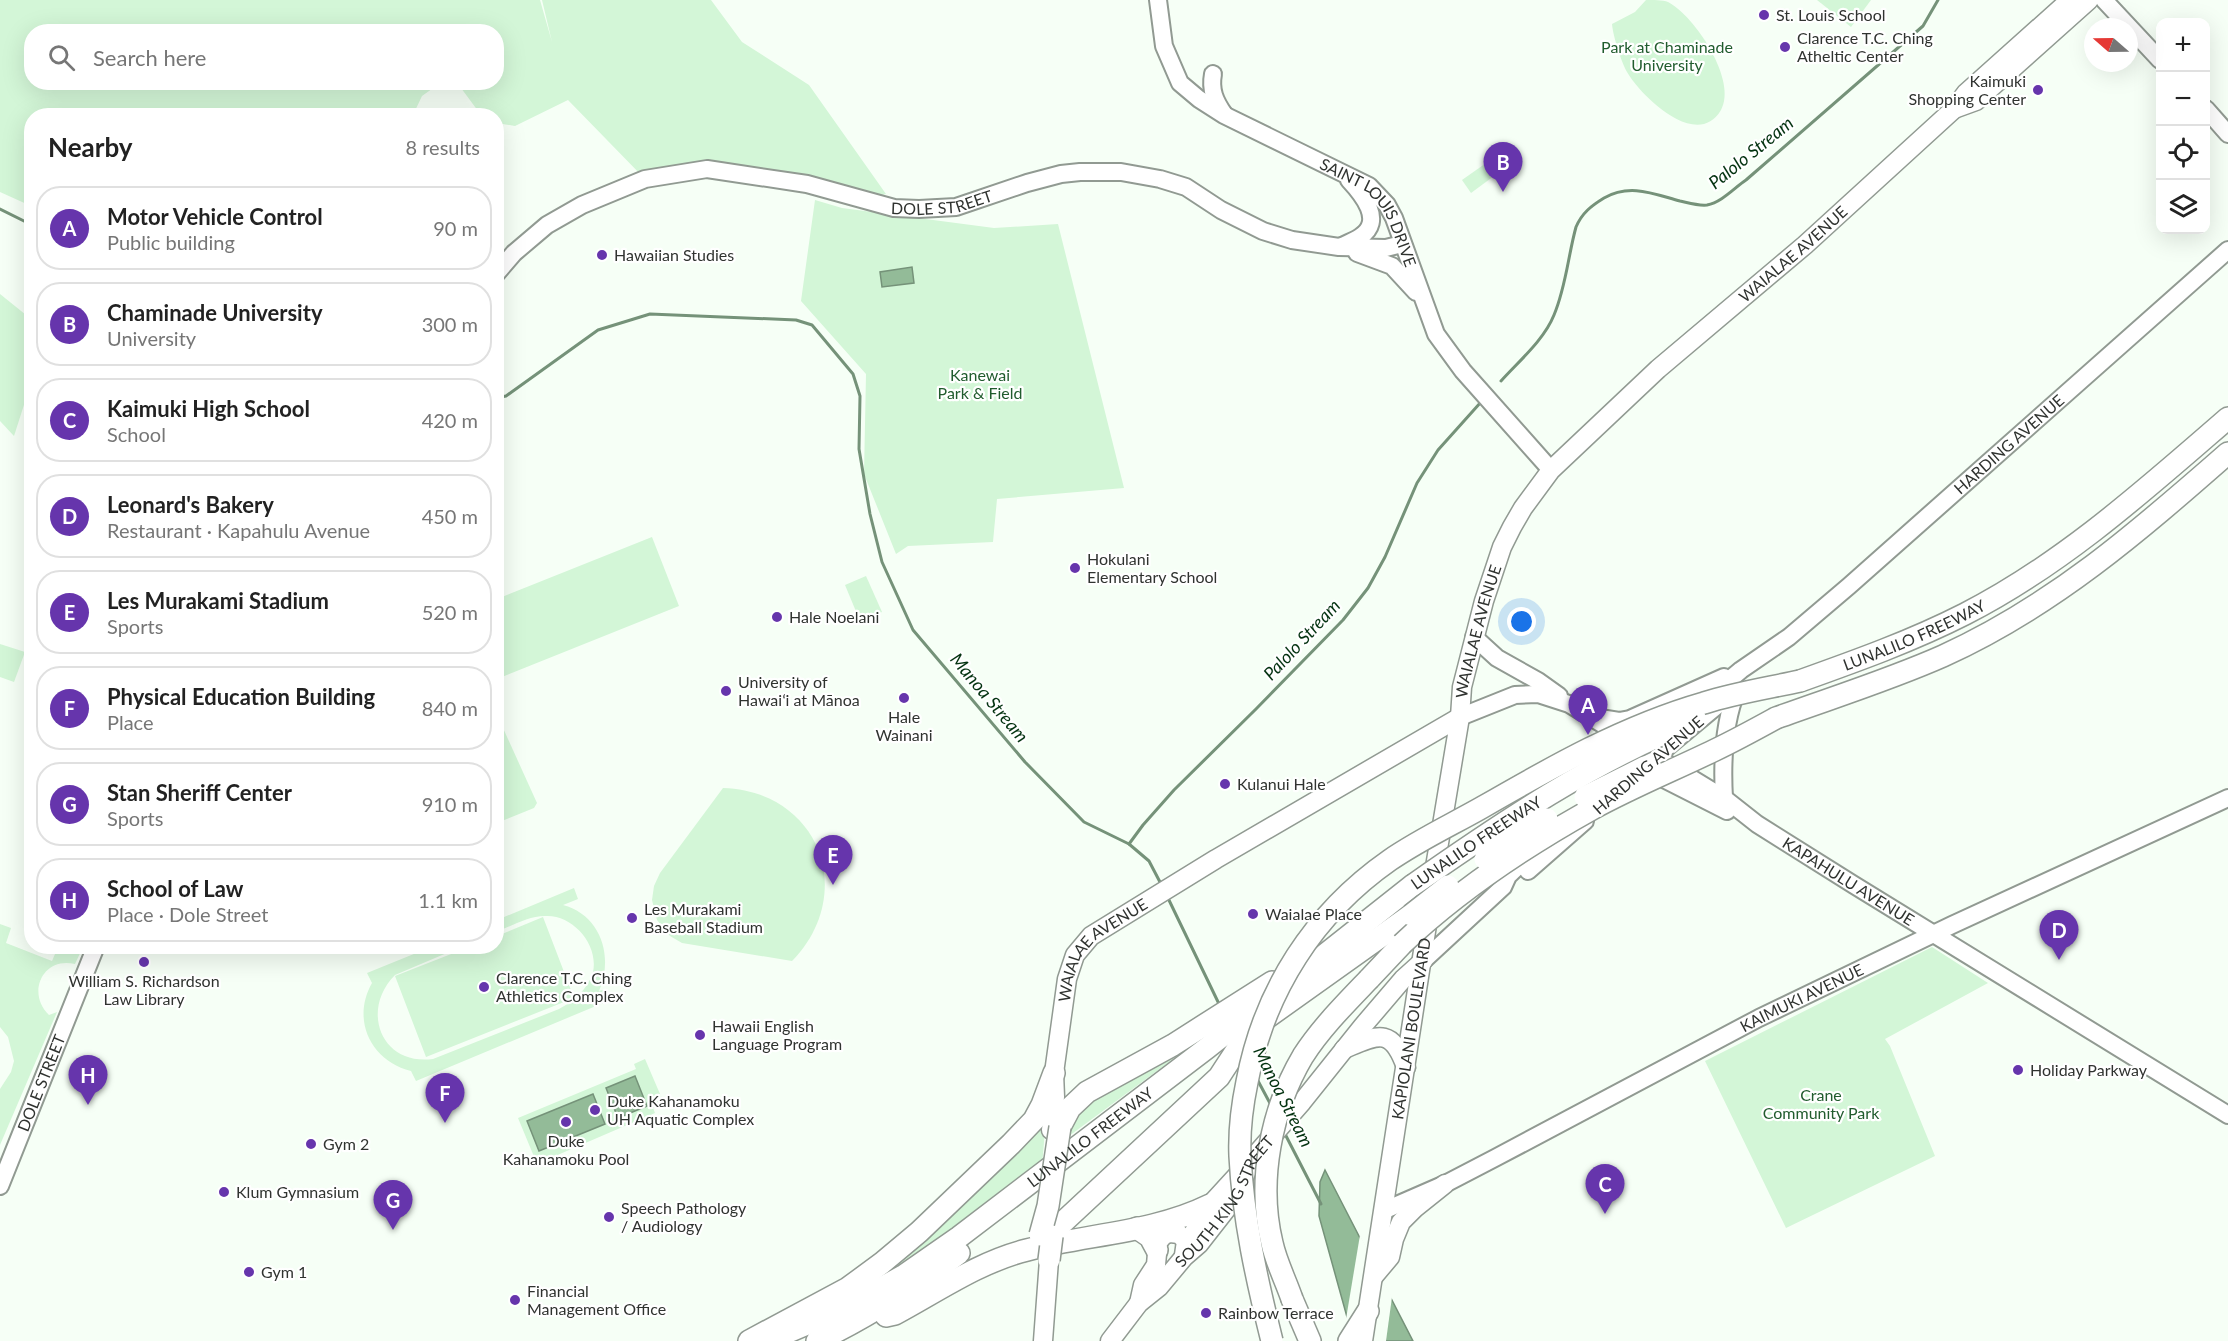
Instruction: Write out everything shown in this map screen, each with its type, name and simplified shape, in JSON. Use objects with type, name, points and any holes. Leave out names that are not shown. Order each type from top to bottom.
[{"type":"highway","points":[[2151,484],[2228,407]]},
{"type":"highway","name":"LUNALILO FREEWAY","points":[[817,1341],[856,1323],[919,1283],[1206,1054],[1248,1014],[1339,942],[1513,816],[1605,761],[1671,730],[1905,642],[1989,601],[2096,530],[2228,418]]},
{"type":"highway","name":"LUNALILO FREEWAY","points":[[1248,1014],[1411,915],[1516,837],[1589,795],[1645,767],[1943,656],[2025,612],[2100,562],[2228,453]]},
{"type":"highway","points":[[2200,478],[2228,458]]},
{"type":"highway","points":[[1272,1341],[1262,1300],[1243,1190],[1240,1154],[1242,1105],[1256,1042],[1265,1014],[1290,963],[1317,927],[1348,895],[1391,859],[1554,766],[1616,735],[1703,703],[1800,681]]},
{"type":"highway","points":[[1310,1338],[1272,1245],[1266,1200],[1270,1144],[1284,1097],[1304,1055],[1368,979],[1402,944],[1450,902],[1488,873],[1593,808],[1776,718]]},
{"type":"highway","points":[[1045,1261],[1055,1128],[1070,1108],[1087,1092],[1173,1045],[1248,1014]]},
{"type":"highway","points":[[1046,1236],[1219,1077],[1248,1014]]},
{"type":"highway","name":"LUNALILO FREEWAY","points":[[767,1341],[849,1306],[903,1276],[1206,1054]]},
{"type":"highway","points":[[749,1341],[848,1288],[919,1232],[1034,1120],[1054,1073]]},
{"type":"highway","points":[[856,1323],[895,1314],[994,1260],[1027,1250],[1190,1215],[1210,1205]]},
{"type":"highway","points":[[1137,1228],[1150,1237],[1157,1250]]},
{"type":"highway","points":[[1356,1338],[1368,1311]]},
{"type":"main road","name":"WAIALAE AVENUE","points":[[1954,109],[1972,104],[2089,0]]},
{"type":"main road","name":"WAIALAE AVENUE","points":[[1055,1128],[1054,1073],[1067,978],[1075,955],[1099,930],[1460,717],[1462,687],[1474,637],[1507,537],[1523,508],[1551,471],[1667,361],[1805,245],[1954,109],[1966,93],[2060,4]]},
{"type":"main road","name":"KAPIOLANI BOULEVARD","points":[[1368,1311],[1423,961],[1423,883],[1460,717]]},
{"type":"main road","name":"SOUTH KING STREET","points":[[1110,1341],[1139,1303],[1159,1287],[1184,1257],[1199,1244],[1236,1198],[1256,1155],[1302,1102],[1342,1050],[1423,961]]},
{"type":"main road","points":[[1342,1050],[1370,1039],[1383,1038],[1391,1041],[1399,1049],[1406,1067]]},
{"type":"main road","points":[[1184,1257],[1199,1220],[1256,1155]]},
{"type":"main road","points":[[1376,1269],[1390,1257],[1401,1222],[1414,1208],[1445,1184]]},
{"type":"main road","points":[[1157,1250],[1158,1242],[1164,1235],[1176,1233],[1186,1241],[1184,1257]]},
{"type":"main road","name":"SOUTH KING STREET","points":[[1139,1303],[1143,1285],[1156,1265],[1157,1250]]},
{"type":"main road","points":[[1035,1339],[1045,1261]]},
{"type":"street","name":"SAINT LOUIS DRIVE","points":[[1158,0],[1164,46],[1179,80],[1199,99],[1224,115],[1369,186],[1387,204],[1430,322],[1444,347],[1551,471]]},
{"type":"street","points":[[2104,0],[2156,56]]},
{"type":"street","points":[[1994,86],[2007,64],[2053,23],[2060,4]]},
{"type":"street","points":[[1179,80],[1192,82],[1213,74],[1211,82],[1214,98],[1224,115]]},
{"type":"street","points":[[2210,114],[2228,134]]},
{"type":"street","name":"DOLE STREET","points":[[504,265],[547,225],[582,205],[645,179],[707,169],[807,184],[894,208],[956,207],[1061,174],[1121,172],[1153,177],[1186,187],[1221,210],[1263,231],[1292,240],[1339,247],[1386,248],[1402,244]]},
{"type":"street","points":[[1339,247],[1365,233],[1370,224],[1371,213],[1368,202],[1341,171]]},
{"type":"street","points":[[1339,247],[1392,266],[1422,298]]},
{"type":"street","name":"HARDING AVENUE","points":[[1502,888],[1510,887],[1630,780],[1759,670],[1789,637],[2228,250]]},
{"type":"street","points":[[1474,637],[1497,658],[1538,681],[1569,704]]},
{"type":"street","name":"HARDING AVENUE","points":[[1423,961],[1502,888],[1508,876],[1652,761],[1741,670],[1789,637]]},
{"type":"street","points":[[1589,715],[1619,721],[1630,718],[1741,670]]},
{"type":"street","points":[[1724,798],[1722,774],[1729,714],[1738,688]]},
{"type":"street","name":"KAPAHULU AVENUE","points":[[1460,717],[1515,694],[1538,694],[1569,704],[1589,715],[1652,761],[1724,798],[1756,824],[2228,1114]]},
{"type":"street","points":[[1652,761],[1703,800],[1756,824]]},
{"type":"street","name":"KAIMUKI AVENUE","points":[[1383,1211],[1445,1184],[1588,1111],[1759,1018],[1933,934],[2228,798]]},
{"type":"street","points":[[1423,883],[1474,896],[1502,888]]},
{"type":"street","name":"DOLE STREET","points":[[0,1186],[93,954]]},
{"type":"green space","points":[[0,0],[540,0],[552,42],[542,0],[711,0],[742,42],[809,85],[886,194],[860,199],[751,175],[645,179],[568,100],[515,126],[504,124],[504,108],[476,108],[462,90],[504,90],[504,24],[24,24],[24,90],[430,90],[422,96],[416,108],[24,108],[24,203],[0,192]]},
{"type":"green space","name":"Park at Chaminade University","points":[[1646,0],[1666,1],[1679,9],[1711,50],[1724,83],[1725,98],[1721,110],[1711,121],[1698,125],[1684,122],[1670,115],[1644,94],[1627,72],[1612,24],[1635,12]]},
{"type":"green space","points":[[1817,0],[1871,0],[1851,27]]},
{"type":"green space","points":[[1489,161],[1498,173],[1471,193],[1462,180]]},
{"type":"green space","name":"Kanewai Park & Field","points":[[815,200],[842,208],[994,228],[1058,224],[1124,488],[997,499],[993,542],[908,546],[896,554],[864,474],[866,374],[801,301]]},
{"type":"green space","points":[[0,294],[24,313],[24,405],[14,436],[0,421]]},
{"type":"green space","points":[[652,537],[679,606],[504,676],[504,596]]},
{"type":"green space","points":[[866,576],[882,612],[860,621],[845,585]]},
{"type":"green space","points":[[0,644],[24,652],[14,682],[0,677]]},
{"type":"green space","points":[[504,730],[537,803],[534,808],[504,820]]},
{"type":"green space","points":[[723,788],[756,794],[784,807],[804,826],[818,850],[824,877],[823,906],[812,934],[792,961],[682,943],[670,936],[657,920],[652,900],[654,886],[660,873]]},
{"type":"green space","points":[[574,888],[578,899],[563,905],[587,918],[601,939],[605,965],[599,991],[606,989],[608,1001],[416,1081],[411,1071],[385,1058],[369,1037],[364,1011],[366,997],[372,983],[367,973],[414,954],[444,954],[395,975],[384,989],[379,1004],[378,1019],[381,1033],[389,1045],[400,1054],[415,1059],[433,1059],[559,1009],[575,998],[591,978],[594,961],[592,951],[588,941],[574,925],[555,917],[539,916],[504,929],[504,917]]},
{"type":"green space","name":"Clarence T.C. Ching Athletics Complex","points":[[543,917],[574,998],[426,1057],[395,976],[451,954],[504,954],[504,933]]},
{"type":"green space","points":[[0,924],[11,928],[6,943],[24,950],[24,954],[34,954],[52,961],[55,954],[80,954],[75,964],[64,963],[54,966],[41,978],[39,997],[42,1006],[49,1015],[57,1012],[0,1145],[0,1089],[11,1072],[14,1061],[8,1037],[0,1027]]},
{"type":"green space","name":"Crane Community Park","points":[[1932,947],[1988,983],[1885,1039],[1890,1046],[1935,1156],[1786,1228],[1705,1061]]},
{"type":"green space","points":[[1196,1042],[1069,1136],[1078,1108]]},
{"type":"green space","name":"Duke Kahanamoku UH Aquatic Complex","points":[[645,1059],[663,1101],[653,1108],[655,1113],[539,1163],[535,1159],[518,1118],[636,1069],[634,1064]]},
{"type":"green space","points":[[1043,1125],[1045,1130],[1042,1167],[924,1252],[873,1281]]},
{"type":"shaded area","points":[[912,267],[914,283],[882,287],[880,272]]},
{"type":"shaded area","name":"Duke Kahanamoku Pool","points":[[635,1076],[647,1106],[618,1118],[606,1088]]},
{"type":"shaded area","name":"Duke Kahanamoku Pool","points":[[593,1094],[605,1124],[539,1151],[527,1121]]},
{"type":"shaded area","points":[[1325,1170],[1413,1341],[1360,1341],[1347,1317],[1319,1216],[1320,1182]]},
{"type":"pier","points":[[1360,1235],[1392,1297],[1386,1341],[1358,1341],[1346,1319]]},
{"type":"waterway","name":"Palolo Stream","points":[[1501,381],[1538,342],[1550,324],[1561,294],[1576,227],[1591,207],[1604,198],[1623,191],[1642,191],[1697,205],[1707,205],[1718,201],[1746,180],[1923,26],[1938,0]]},
{"type":"waterway","name":"Manoa Stream","points":[[0,209],[24,221]]},
{"type":"waterway","name":"Manoa Stream","points":[[504,396],[598,330],[650,314],[796,320],[812,325],[853,374],[860,396],[859,449],[870,514],[882,562],[913,630],[1025,762],[1084,822],[1129,844],[1149,861],[1161,884]]},
{"type":"waterway","name":"Palolo Stream","points":[[1129,844],[1174,790],[1343,620],[1368,588],[1385,557],[1417,483],[1438,450],[1481,402]]},
{"type":"waterway","name":"Manoa Stream","points":[[1167,896],[1220,1006]]},
{"type":"waterway","name":"Manoa Stream","points":[[1257,1079],[1272,1107]]},
{"type":"waterway","name":"Manoa Stream","points":[[1284,1132],[1321,1204]]},
{"type":"place","name":"St. Louis School","points":[[1764,15]]},
{"type":"place","name":"Clarence T.C. Ching Atheltic Center","points":[[1785,47]]},
{"type":"place","name":"Kaimuki Shopping Center","points":[[2038,90]]},
{"type":"place","name":"Chaminade University","points":[[1503,192]]},
{"type":"place","name":"Hawaiian Studies","points":[[602,255]]},
{"type":"place","name":"Hokulani Elementary School","points":[[1075,568]]},
{"type":"place","name":"Hale Noelani","points":[[777,617]]},
{"type":"place","name":"University of Hawaiʻi at Mānoa","points":[[726,691]]},
{"type":"place","name":"Hale Wainani","points":[[904,698]]},
{"type":"place","name":"Motor Vehicle Control","points":[[1588,735]]},
{"type":"place","name":"Kulanui Hale","points":[[1225,784]]},
{"type":"place","name":"Les Murakami Stadium","points":[[833,885]]},
{"type":"place","name":"Waialae Place","points":[[1253,914]]},
{"type":"place","name":"Les Murakami Baseball Stadium","points":[[632,918]]},
{"type":"place","name":"Leonard's Bakery","points":[[2059,960]]},
{"type":"place","name":"William S. Richardson Law Library","points":[[144,962]]},
{"type":"place","name":"Clarence T.C. Ching Athletics Complex","points":[[484,987]]},
{"type":"place","name":"Hawaii English Language Program","points":[[700,1035]]},
{"type":"place","name":"Holiday Parkway","points":[[2018,1070]]},
{"type":"place","name":"School of Law","points":[[88,1105]]},
{"type":"place","name":"Duke Kahanamoku UH Aquatic Complex","points":[[595,1110]]},
{"type":"place","name":"Duke Kahanamoku Pool","points":[[566,1122]]},
{"type":"place","name":"Physical Education Building","points":[[445,1123]]},
{"type":"place","name":"Gym 2","points":[[311,1144]]},
{"type":"place","name":"Klum Gymnasium","points":[[224,1192]]},
{"type":"place","name":"Kaimuki High School","points":[[1605,1214]]},
{"type":"place","name":"Speech Pathology / Audiology","points":[[609,1217]]},
{"type":"place","name":"Stan Sheriff Center","points":[[393,1230]]},
{"type":"place","name":"Gym 1","points":[[249,1272]]},
{"type":"place","name":"Financial Management Office","points":[[515,1300]]},
{"type":"place","name":"Rainbow Terrace","points":[[1206,1313]]}]
